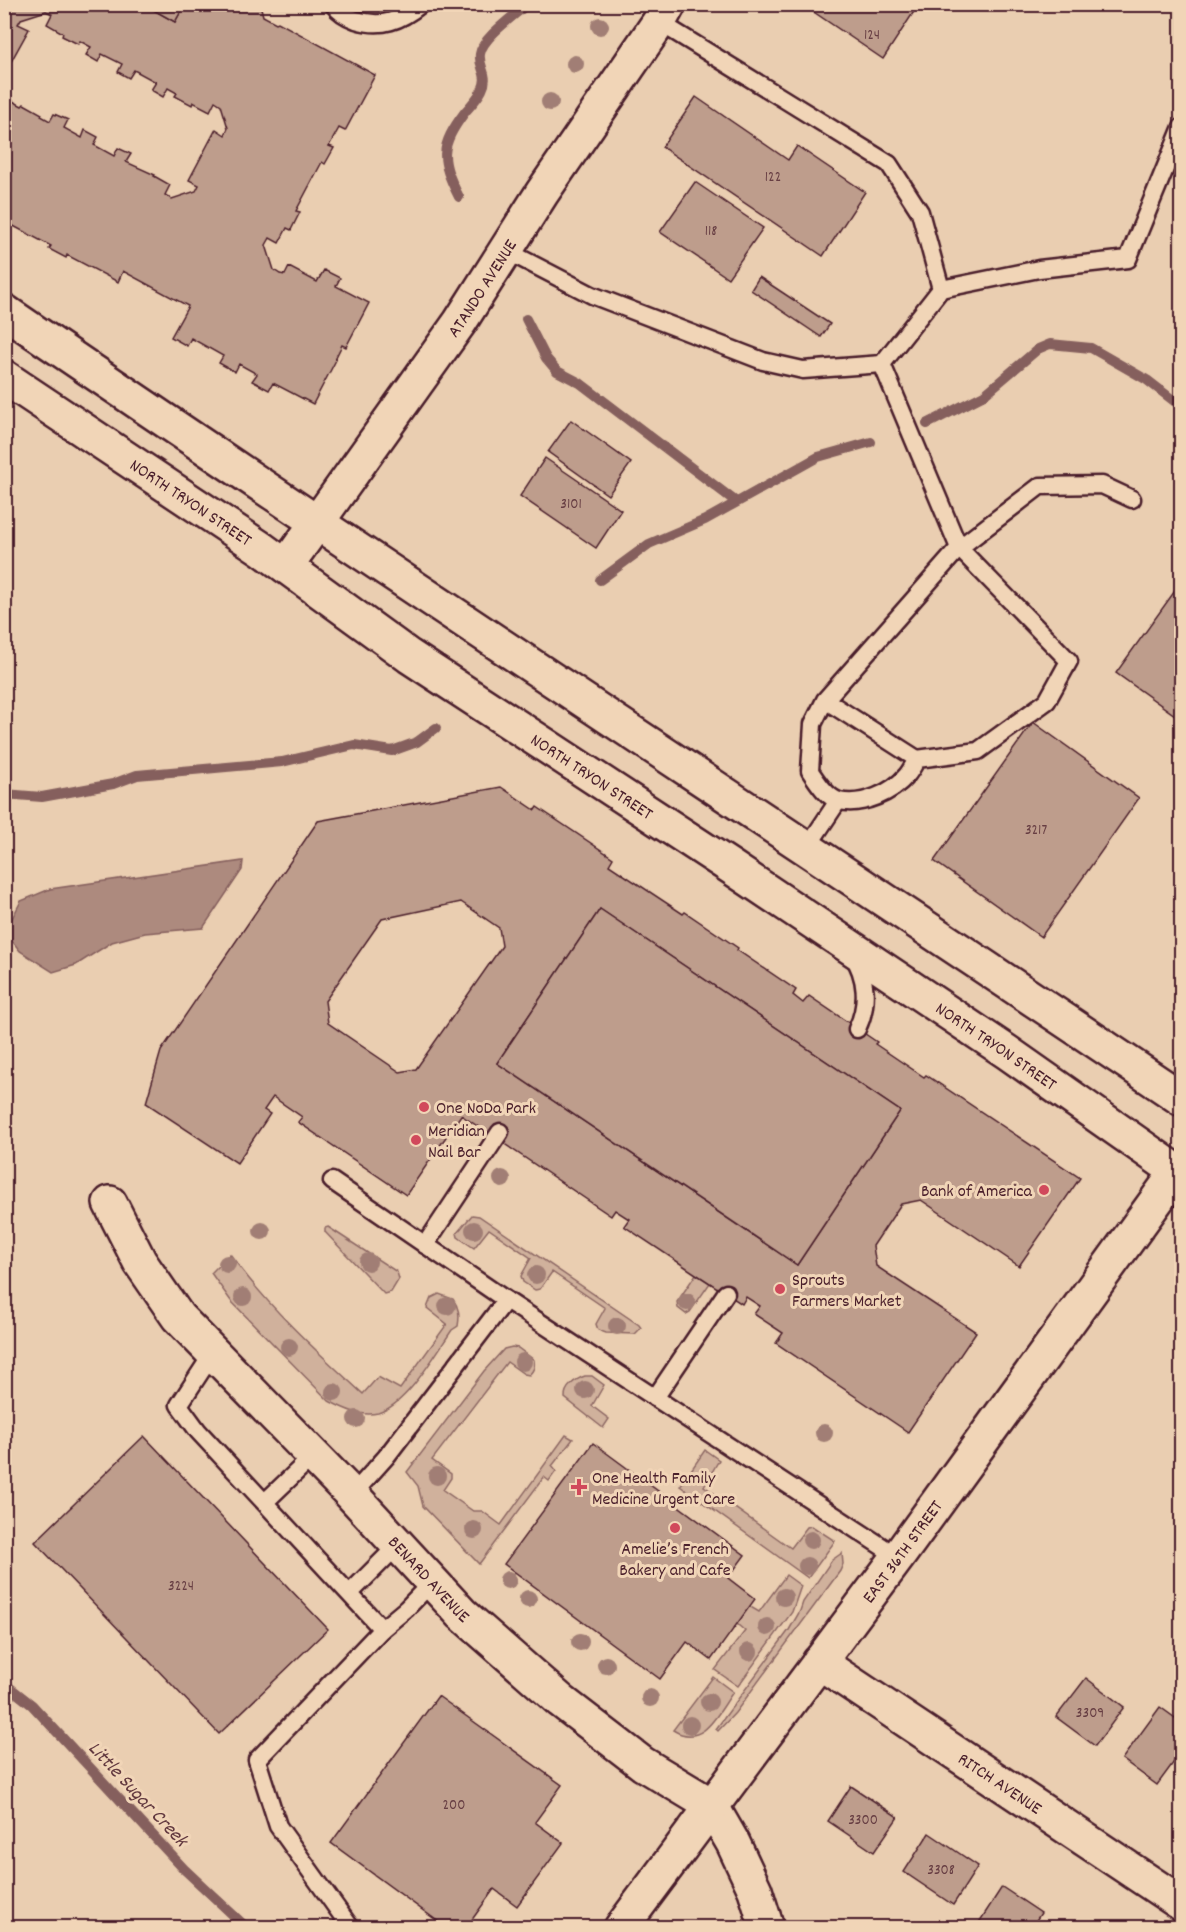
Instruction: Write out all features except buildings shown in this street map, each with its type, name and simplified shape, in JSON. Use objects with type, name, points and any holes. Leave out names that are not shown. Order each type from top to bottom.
[{"type":"main road","name":"ATANDO AVENUE","points":[[286,566],[460,322],[542,193],[664,13]]},
{"type":"main road","points":[[4,311],[316,524],[1182,1099]]},
{"type":"main road","name":"NORTH TRYON STREET","points":[[4,377],[286,566],[409,656],[847,945],[1180,1171]]},
{"type":"main road","name":"EAST 36TH STREET","points":[[621,1928],[898,1557],[1180,1171]]},
{"type":"main road","name":"BENARD AVENUE","points":[[110,1203],[140,1262],[178,1317],[352,1495],[470,1621],[561,1701],[643,1764],[711,1806],[734,1843],[755,1890],[767,1928]]},
{"type":"main road","name":"RITCH AVENUE","points":[[819,1662],[1182,1904]]},
{"type":"lane","points":[[333,4],[349,17],[368,24],[387,24],[405,17],[421,4]]},
{"type":"lane","points":[[664,13],[889,164],[920,212],[941,290]]},
{"type":"lane","points":[[505,250],[592,295],[762,361],[803,370],[882,364],[941,290],[1039,269],[1128,259],[1182,127]]},
{"type":"lane","points":[[825,700],[917,759],[978,751],[1047,702],[1069,661],[959,548],[882,364]]},
{"type":"lane","points":[[917,759],[906,775],[886,792],[861,801],[838,801],[824,790],[810,771],[813,724],[825,700],[959,548],[1040,486],[1102,485],[1132,499]]},
{"type":"lane","points":[[806,849],[838,801]]},
{"type":"lane","points":[[847,945],[857,961],[864,981],[866,1002],[857,1029]]},
{"type":"lane","points":[[425,1245],[500,1132]]},
{"type":"lane","points":[[332,1181],[506,1300],[898,1557]]},
{"type":"lane","points":[[656,1398],[726,1293]]},
{"type":"lane","points":[[352,1495],[386,1457],[506,1300]]},
{"type":"lane","points":[[213,1353],[179,1405],[198,1431],[382,1629]]},
{"type":"lane","points":[[265,1502],[313,1456]]},
{"type":"lane","points":[[350,1593],[398,1545]]},
{"type":"lane","points":[[351,1928],[278,1826],[257,1760],[382,1629],[406,1609],[432,1582]]},
{"type":"shaded area","points":[[243,861],[242,870],[203,928],[145,933],[112,942],[76,965],[53,972],[20,951],[5,932],[21,901],[50,889]]},
{"type":"shaded area","points":[[472,1215],[479,1216],[641,1328],[635,1334],[606,1333],[598,1330],[596,1324],[605,1308],[552,1272],[540,1289],[535,1290],[523,1282],[521,1276],[531,1258],[489,1229],[474,1248],[458,1237],[457,1233]]},
{"type":"shaded area","points":[[328,1227],[397,1272],[399,1279],[391,1292],[384,1294],[325,1232],[325,1228]]},
{"type":"shaded area","points":[[230,1254],[276,1310],[363,1394],[378,1377],[400,1389],[447,1324],[427,1308],[431,1298],[439,1294],[453,1299],[457,1305],[458,1326],[452,1330],[420,1377],[400,1400],[378,1413],[353,1412],[329,1401],[231,1301],[211,1273]]},
{"type":"shaded area","points":[[696,1274],[710,1283],[690,1312],[686,1314],[678,1308],[677,1302]]},
{"type":"shaded area","points":[[518,1348],[534,1360],[533,1370],[529,1375],[524,1374],[507,1362],[432,1460],[451,1474],[443,1490],[473,1511],[482,1511],[501,1525],[566,1435],[573,1439],[552,1466],[556,1471],[549,1481],[544,1477],[479,1564],[423,1506],[418,1486],[407,1472],[484,1371],[504,1349]]},
{"type":"shaded area","points":[[585,1376],[592,1376],[604,1385],[592,1406],[609,1419],[603,1428],[565,1398],[566,1390],[574,1381]]},
{"type":"shaded area","points":[[705,1450],[719,1460],[704,1486],[791,1548],[807,1527],[812,1526],[835,1541],[808,1578],[680,1486]]},
{"type":"shaded area","points":[[842,1553],[843,1564],[840,1571],[735,1713],[718,1731],[716,1729],[789,1630],[803,1602],[832,1560]]},
{"type":"shaded area","points":[[786,1575],[801,1586],[792,1612],[738,1686],[715,1670],[745,1631],[737,1624],[749,1606],[759,1612]]},
{"type":"shaded area","points":[[713,1677],[733,1692],[709,1726],[693,1735],[684,1735],[673,1730]]},
{"type":"waterway","points":[[459,197],[446,163],[445,153],[450,135],[482,90],[485,80],[480,54],[486,41],[527,4]]},
{"type":"waterway","points":[[526,319],[546,358],[557,371],[580,383],[735,501]]},
{"type":"waterway","points":[[927,424],[984,395],[1038,349],[1050,344],[1091,348],[1147,380],[1182,407]]},
{"type":"waterway","points":[[600,580],[649,544],[705,520],[818,457],[871,442]]},
{"type":"waterway","points":[[4,794],[42,797],[113,784],[137,775],[282,762],[354,745],[392,751],[417,742],[436,728]]},
{"type":"waterway","name":"Little Sugar Creek","points":[[4,1683],[32,1705],[184,1869],[247,1928]]},
{"type":"place","name":"One NoDa Park","points":[[424,1107]]},
{"type":"place","name":"Meridian Nail Bar","points":[[416,1140]]},
{"type":"place","name":"Bank of America","points":[[1044,1190]]},
{"type":"place","name":"Sprouts Farmers Market","points":[[780,1289]]},
{"type":"place","name":"One Health Family Medicine Urgent Care","points":[[579,1487]]},
{"type":"place","name":"Amelie’s French Bakery and Cafe","points":[[675,1528]]}]
